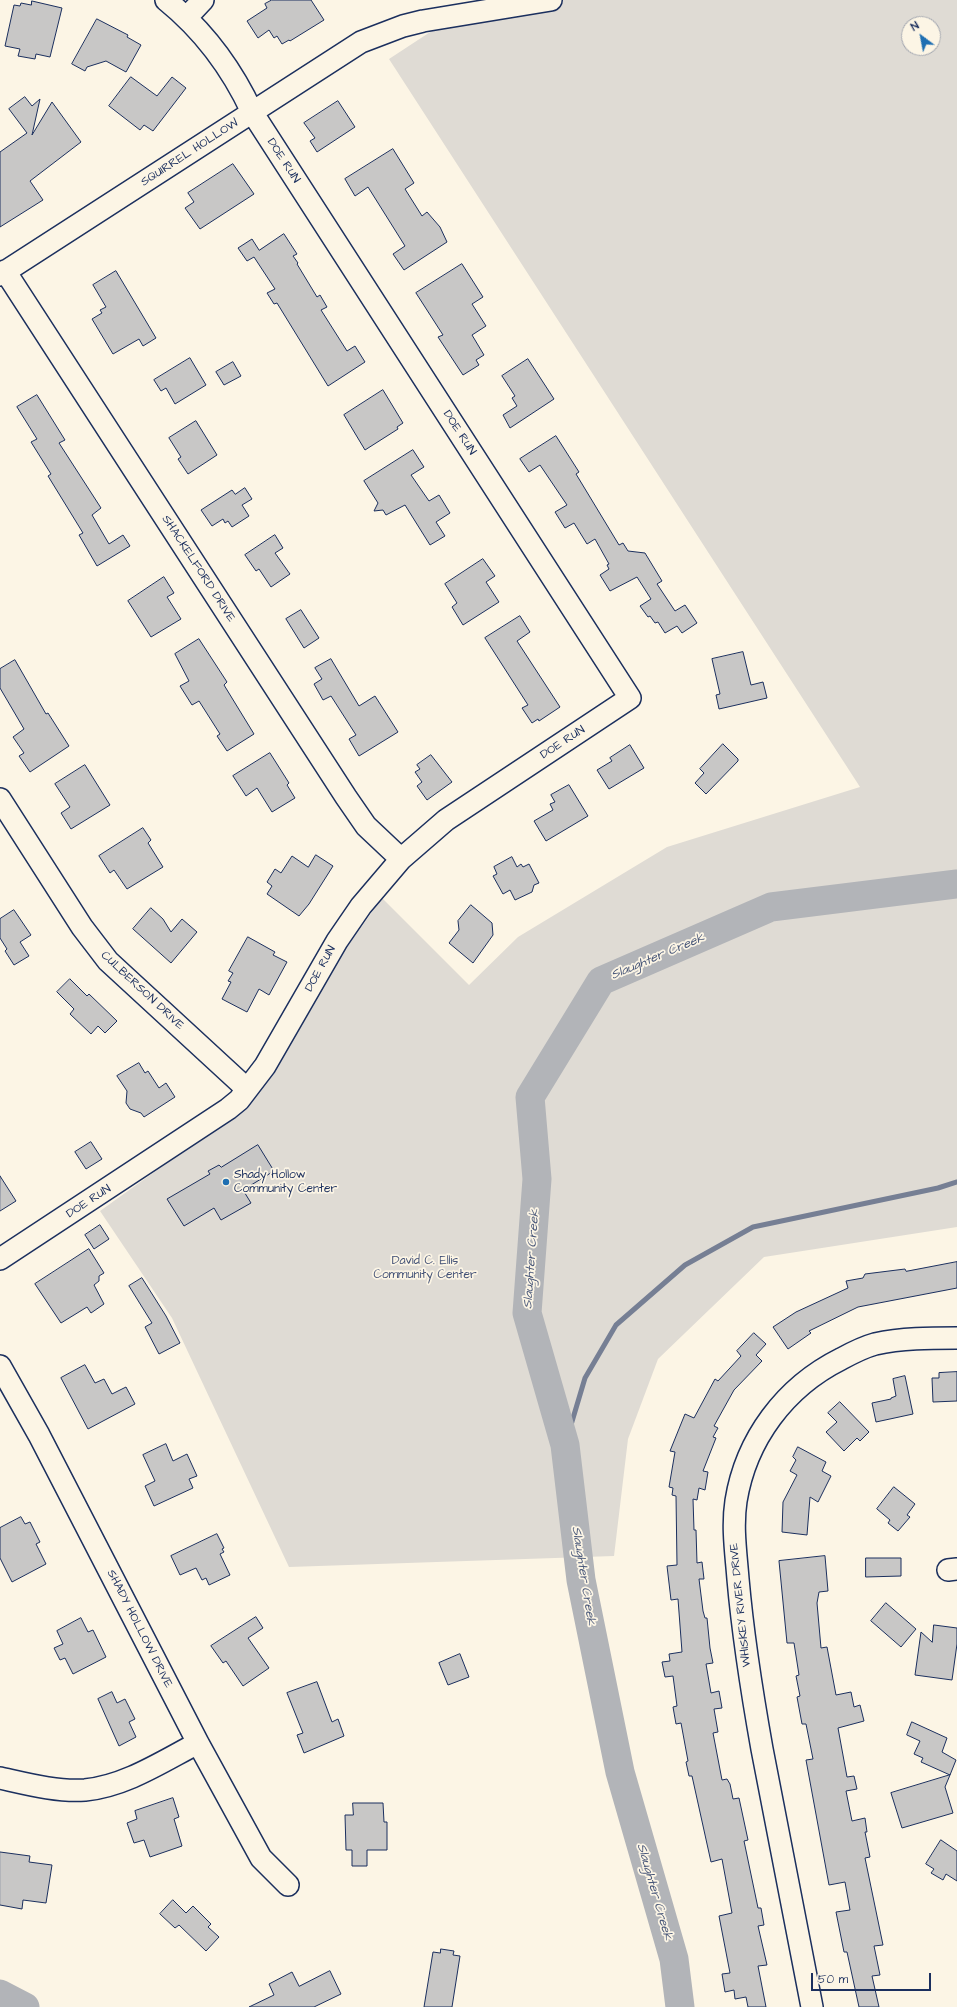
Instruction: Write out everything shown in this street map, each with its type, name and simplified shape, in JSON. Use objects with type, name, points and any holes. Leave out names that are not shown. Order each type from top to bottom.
[{"type":"street","points":[[166,0],[187,17],[208,41],[244,95],[252,112]]},
{"type":"street","points":[[187,17],[203,0]]},
{"type":"street","name":"SQUIRREL HOLLOW","points":[[3,273],[361,42],[423,21],[551,0]]},
{"type":"street","name":"DOE RUN","points":[[0,1259],[228,1109],[247,1089],[279,1046],[337,941],[361,906],[401,859],[446,820],[630,698],[252,112]]},
{"type":"street","name":"SHACKELFORD DRIVE","points":[[3,273],[346,797],[366,826],[401,859]]},
{"type":"street","name":"CULBERSON DRIVE","points":[[0,799],[82,927],[104,956],[123,976],[247,1089]]},
{"type":"street","name":"WHISKEY RIVER DRIVE","points":[[812,2007],[747,1664],[735,1546],[734,1521],[736,1502],[746,1464],[760,1434],[774,1412],[790,1394],[810,1378],[830,1364],[875,1344],[923,1338],[957,1338]]},
{"type":"street","name":"SHADY HOLLOW DRIVE","points":[[0,1366],[40,1435],[198,1743],[261,1858],[288,1885]]},
{"type":"street","points":[[0,1778],[49,1788],[84,1790],[107,1786],[128,1779],[198,1743]]},
{"type":"green space","name":"David C. Ellis Community Center","points":[[479,0],[957,0],[957,1227],[764,1257],[658,1359],[628,1439],[614,1556],[289,1567],[172,1318],[100,1211],[220,1125],[382,898],[469,985],[518,937],[667,847],[860,787],[389,59]]},
{"type":"building","points":[[272,0],[311,0],[324,20],[290,41],[289,40],[282,44],[277,36],[274,38],[269,30],[258,38],[247,21],[267,8],[265,4]]},
{"type":"building","points":[[32,1],[62,8],[50,57],[36,54],[35,59],[18,56],[20,49],[5,46],[14,5],[20,6],[21,3],[31,5]]},
{"type":"building","points":[[97,19],[128,35],[127,37],[141,45],[126,72],[106,61],[87,67],[85,71],[72,64]]},
{"type":"building","points":[[131,77],[157,96],[172,77],[186,88],[153,131],[144,125],[140,130],[109,106]]},
{"type":"building","points":[[25,97],[32,106],[40,99],[32,135],[52,102],[81,142],[30,181],[43,200],[0,227],[0,152],[27,133],[9,109]]},
{"type":"building","points":[[338,101],[355,127],[317,152],[310,141],[315,138],[304,123]]},
{"type":"building","points":[[393,149],[414,183],[405,189],[422,216],[427,212],[440,227],[447,242],[404,270],[393,254],[405,246],[368,187],[355,196],[345,179]]},
{"type":"building","points":[[233,164],[254,194],[200,229],[185,208],[194,202],[188,193]]},
{"type":"building","points":[[284,234],[297,254],[293,256],[298,263],[297,264],[317,297],[320,295],[327,307],[321,310],[347,351],[355,346],[365,362],[328,386],[277,303],[274,304],[267,293],[275,289],[254,257],[247,261],[238,248],[252,239],[259,250]]},
{"type":"building","points":[[462,264],[483,297],[472,304],[486,326],[472,335],[484,355],[476,360],[479,365],[463,375],[438,337],[443,335],[416,293]]},
{"type":"building","points":[[116,271],[156,338],[143,346],[139,339],[113,354],[92,319],[102,313],[100,310],[106,307],[93,285]]},
{"type":"building","points":[[190,358],[206,385],[175,404],[166,388],[161,391],[154,380]]},
{"type":"building","points":[[528,359],[554,399],[510,428],[503,415],[517,406],[512,398],[515,396],[502,376]]},
{"type":"building","points":[[233,362],[241,376],[224,385],[216,372]]},
{"type":"building","points":[[383,390],[403,423],[397,427],[398,429],[365,450],[344,415]]},
{"type":"building","points":[[37,395],[65,440],[59,443],[101,508],[92,515],[109,544],[123,535],[130,546],[97,566],[79,535],[83,533],[48,476],[51,474],[31,442],[37,439],[17,407]]},
{"type":"building","points":[[196,421],[217,455],[188,474],[178,459],[181,457],[169,438]]},
{"type":"building","points":[[556,436],[579,472],[576,474],[619,545],[623,543],[628,551],[645,553],[662,581],[657,584],[675,611],[685,605],[697,623],[682,633],[677,626],[665,633],[658,622],[655,623],[650,616],[648,617],[640,606],[651,599],[637,577],[610,591],[600,575],[609,569],[607,565],[609,564],[595,539],[587,544],[574,523],[565,528],[555,512],[567,505],[540,465],[529,472],[520,459]]},
{"type":"building","points":[[413,450],[424,467],[411,475],[429,501],[439,495],[450,513],[436,522],[445,536],[430,545],[405,505],[386,515],[383,510],[374,511],[378,503],[364,481]]},
{"type":"building","points":[[245,488],[252,499],[242,505],[249,516],[232,527],[228,521],[225,523],[223,519],[212,526],[201,510],[232,490],[235,494]]},
{"type":"building","points":[[275,535],[283,548],[275,553],[290,574],[271,587],[259,569],[256,571],[245,555]]},
{"type":"building","points":[[483,559],[495,576],[486,582],[499,602],[463,625],[452,607],[457,603],[445,584]]},
{"type":"building","points":[[164,577],[174,593],[167,597],[181,619],[151,637],[128,601]]},
{"type":"building","points":[[301,610],[319,638],[304,648],[286,619]]},
{"type":"building","points":[[520,616],[530,632],[517,641],[560,707],[539,721],[538,719],[532,723],[522,708],[528,705],[485,638]]},
{"type":"building","points":[[199,639],[227,682],[224,685],[254,734],[227,751],[217,736],[220,734],[199,701],[192,705],[180,686],[189,681],[175,654]]},
{"type":"building","points":[[743,652],[751,685],[763,682],[767,698],[719,709],[716,695],[720,694],[712,659]]},
{"type":"building","points":[[331,659],[359,706],[375,696],[398,732],[359,756],[349,739],[356,735],[331,696],[323,700],[314,684],[322,679],[315,668]]},
{"type":"building","points":[[15,660],[46,714],[48,713],[69,746],[30,772],[19,756],[24,753],[13,737],[24,729],[0,688],[0,669]]},
{"type":"building","points":[[723,744],[738,759],[738,761],[706,794],[695,783],[704,773],[700,769]]},
{"type":"building","points":[[630,745],[644,768],[609,789],[597,770],[612,761],[610,758]]},
{"type":"building","points":[[270,753],[289,783],[287,785],[295,798],[272,812],[257,788],[246,796],[233,776]]},
{"type":"building","points":[[431,755],[452,782],[427,800],[417,786],[422,782],[415,772],[420,769],[417,765]]},
{"type":"building","points":[[85,765],[110,805],[71,829],[61,813],[70,807],[55,784]]},
{"type":"building","points":[[569,785],[588,816],[546,841],[534,821],[553,810],[550,804],[555,802],[551,795]]},
{"type":"building","points":[[143,828],[151,840],[148,843],[163,867],[127,889],[114,870],[110,873],[99,856]]},
{"type":"building","points":[[316,855],[333,866],[309,904],[299,916],[267,894],[272,886],[267,882],[275,869],[281,873],[292,856],[308,867]]},
{"type":"building","points":[[512,857],[517,867],[521,864],[523,867],[529,864],[539,883],[534,885],[532,892],[515,900],[510,890],[503,894],[493,876],[497,874],[494,867]]},
{"type":"building","points":[[471,905],[492,923],[493,935],[473,963],[449,943],[459,930],[458,921]]},
{"type":"building","points":[[151,908],[163,919],[171,932],[182,919],[197,932],[171,963],[133,929]]},
{"type":"building","points":[[14,910],[31,935],[20,942],[29,956],[14,965],[5,951],[7,949],[0,938],[0,919]]},
{"type":"building","points":[[248,937],[275,952],[273,955],[287,962],[269,995],[259,989],[247,1012],[222,999],[231,982],[228,981],[233,973],[229,971]]},
{"type":"building","points":[[70,979],[87,996],[89,994],[117,1021],[105,1033],[98,1026],[91,1034],[70,1014],[74,1009],[57,992]]},
{"type":"building","points":[[139,1063],[145,1073],[148,1071],[159,1088],[166,1083],[175,1097],[144,1117],[141,1113],[130,1109],[126,1103],[127,1091],[117,1076]]},
{"type":"building","points":[[91,1142],[102,1159],[86,1169],[75,1152]]},
{"type":"building","name":"Shady Hollow Community Center","points":[[258,1145],[274,1171],[243,1190],[251,1203],[221,1220],[214,1208],[184,1226],[167,1199],[210,1174],[208,1171],[219,1165],[221,1167]]},
{"type":"building","points":[[0,1176],[16,1201],[0,1211]]},
{"type":"building","points":[[100,1225],[109,1239],[94,1249],[85,1235]]},
{"type":"building","points":[[89,1249],[104,1273],[99,1276],[99,1281],[94,1285],[104,1304],[91,1313],[87,1307],[61,1323],[35,1284]]},
{"type":"building","points":[[957,1262],[957,1288],[858,1307],[809,1331],[811,1333],[788,1349],[773,1327],[796,1312],[848,1288],[846,1281],[863,1278],[865,1274],[905,1269],[906,1271]]},
{"type":"building","points":[[142,1278],[166,1316],[180,1343],[159,1354],[145,1327],[152,1323],[129,1286]]},
{"type":"building","points":[[754,1333],[766,1344],[756,1355],[762,1361],[734,1390],[714,1426],[718,1428],[713,1437],[716,1438],[703,1471],[708,1472],[705,1490],[699,1488],[697,1500],[693,1499],[697,1563],[702,1562],[704,1579],[699,1579],[703,1611],[705,1618],[707,1618],[713,1663],[706,1664],[711,1693],[719,1691],[722,1708],[714,1709],[718,1732],[713,1733],[722,1780],[727,1779],[730,1784],[733,1799],[739,1798],[748,1840],[744,1841],[758,1908],[761,1908],[764,1925],[758,1926],[767,1965],[758,1966],[766,2007],[748,2007],[746,1997],[735,1999],[734,1990],[725,1992],[722,1974],[730,1973],[719,1916],[732,1913],[722,1859],[711,1862],[692,1776],[689,1776],[686,1762],[688,1761],[681,1723],[676,1724],[673,1707],[677,1706],[673,1676],[665,1677],[662,1662],[670,1661],[669,1654],[682,1652],[678,1599],[671,1600],[667,1566],[677,1565],[676,1496],[672,1495],[673,1488],[669,1487],[675,1452],[670,1451],[685,1414],[694,1418],[715,1379],[718,1381],[741,1356],[737,1351]]},
{"type":"building","points":[[85,1365],[95,1383],[104,1379],[112,1394],[126,1387],[135,1404],[88,1429],[61,1378]]},
{"type":"building","points":[[957,1372],[957,1401],[933,1402],[932,1378],[939,1378],[939,1373]]},
{"type":"building","points":[[905,1376],[913,1414],[876,1422],[872,1403],[891,1399],[896,1396],[893,1379]]},
{"type":"building","points":[[840,1402],[869,1432],[860,1441],[857,1438],[844,1451],[826,1432],[837,1422],[828,1413]]},
{"type":"building","points":[[166,1444],[173,1461],[187,1454],[197,1476],[189,1479],[193,1488],[154,1506],[145,1486],[155,1481],[143,1455]]},
{"type":"building","points":[[798,1447],[826,1462],[822,1471],[831,1476],[818,1502],[810,1497],[807,1535],[782,1532],[783,1502],[797,1475],[790,1471],[796,1460],[793,1457]]},
{"type":"building","points":[[894,1487],[915,1504],[907,1515],[910,1517],[898,1531],[888,1523],[890,1520],[877,1509]]},
{"type":"building","points":[[21,1517],[25,1524],[30,1522],[40,1542],[36,1544],[46,1564],[12,1582],[0,1558],[0,1528]]},
{"type":"building","points":[[217,1534],[224,1548],[222,1549],[224,1552],[220,1554],[230,1575],[209,1585],[206,1578],[202,1580],[196,1568],[180,1575],[171,1556]]},
{"type":"building","points":[[825,1556],[828,1591],[819,1592],[817,1603],[821,1648],[827,1647],[836,1695],[851,1692],[854,1707],[860,1705],[864,1721],[838,1728],[847,1777],[854,1776],[857,1789],[846,1791],[852,1821],[865,1818],[867,1832],[865,1832],[870,1857],[865,1858],[883,1945],[874,1946],[880,1975],[872,1976],[879,2007],[859,2007],[847,1952],[844,1952],[836,1912],[850,1910],[845,1882],[829,1885],[806,1760],[813,1759],[806,1724],[802,1724],[797,1697],[800,1696],[796,1676],[799,1675],[794,1643],[787,1643],[779,1561]]},
{"type":"building","points":[[866,1558],[901,1558],[901,1576],[866,1577]]},
{"type":"building","points":[[886,1603],[916,1629],[901,1647],[871,1621]]},
{"type":"building","points":[[256,1617],[263,1628],[248,1638],[269,1668],[243,1686],[226,1661],[223,1663],[211,1646]]},
{"type":"building","points":[[81,1618],[88,1632],[93,1630],[106,1657],[73,1674],[65,1658],[60,1660],[54,1648],[63,1644],[57,1631]]},
{"type":"building","points":[[934,1625],[957,1628],[957,1644],[952,1680],[915,1675],[921,1632],[932,1642]]},
{"type":"building","points":[[460,1654],[469,1677],[448,1685],[439,1663]]},
{"type":"building","points":[[317,1682],[332,1722],[338,1719],[344,1736],[304,1753],[297,1735],[303,1733],[287,1693]]},
{"type":"building","points":[[112,1692],[117,1703],[125,1699],[135,1719],[129,1722],[136,1737],[119,1746],[98,1699]]},
{"type":"building","points":[[912,1722],[947,1738],[942,1752],[956,1760],[950,1775],[921,1762],[923,1758],[914,1754],[920,1741],[907,1735]]},
{"type":"building","points":[[950,1775],[945,1787],[953,1813],[902,1828],[891,1793]]},
{"type":"building","points":[[173,1798],[179,1817],[174,1819],[182,1846],[150,1857],[144,1840],[134,1843],[127,1823],[137,1819],[135,1811]]},
{"type":"building","points":[[353,1803],[383,1803],[384,1822],[387,1822],[387,1850],[367,1850],[367,1866],[352,1866],[352,1850],[346,1850],[345,1815],[353,1815]]},
{"type":"building","points":[[941,1840],[957,1851],[957,1881],[946,1874],[943,1880],[931,1873],[934,1869],[926,1864]]},
{"type":"building","points":[[0,1852],[30,1856],[29,1862],[52,1865],[46,1903],[23,1900],[22,1909],[0,1905]]},
{"type":"building","points":[[173,1900],[186,1913],[193,1906],[211,1924],[208,1927],[219,1937],[206,1951],[179,1925],[175,1928],[160,1914]]},
{"type":"building","points":[[441,1949],[454,1951],[453,1955],[460,1956],[452,2007],[424,2007],[433,1952],[440,1953]]},
{"type":"building","points":[[330,1971],[341,1994],[314,2007],[249,2007],[274,1995],[269,1984],[292,1972],[299,1986]]},
{"type":"waterway","name":"Slaughter Creek","points":[[680,2007],[674,1959],[620,1772],[581,1580],[565,1445],[527,1313],[537,1179],[530,1097],[601,981],[771,907],[957,884]]},
{"type":"waterway","points":[[565,1445],[585,1378],[616,1325],[685,1265],[753,1227],[938,1188],[957,1182]]},
{"type":"waterway","name":"Slaughter Creek","points":[[0,1994],[25,2007]]},
{"type":"place","name":"Shady Hollow Community Center","points":[[226,1182]]}]
